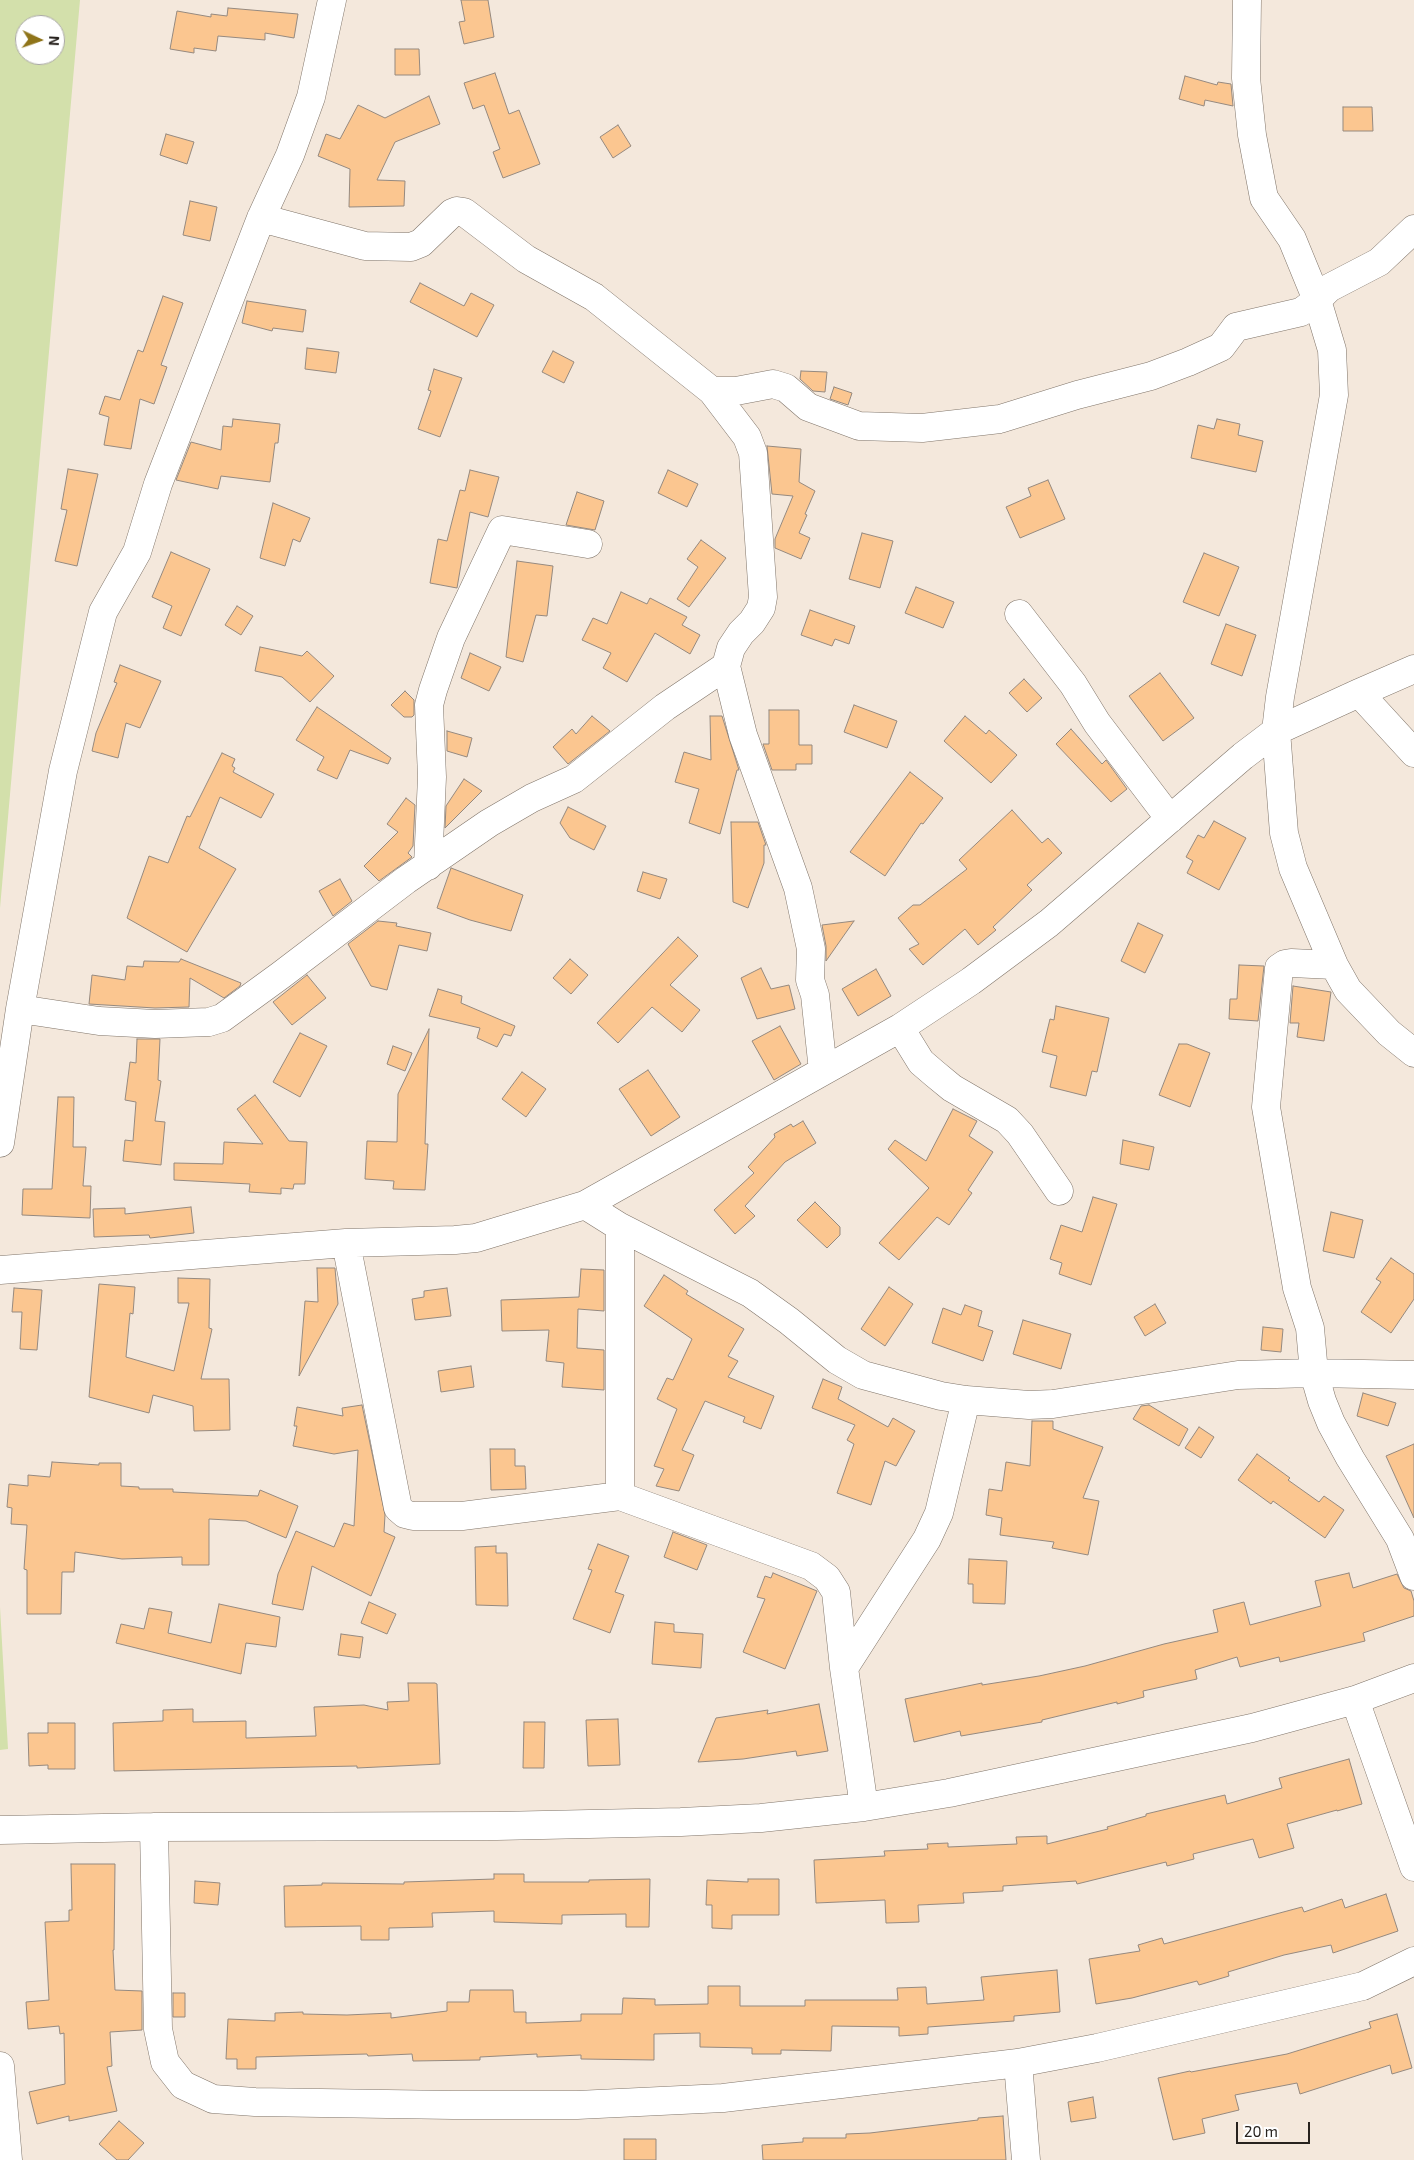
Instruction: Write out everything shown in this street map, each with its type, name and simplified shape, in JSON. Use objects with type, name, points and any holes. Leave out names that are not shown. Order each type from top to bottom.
[{"type":"street","points":[[0,1143],[20,1009],[63,772],[103,612],[137,552],[158,484],[261,218],[290,155],[311,97],[332,0]]},
{"type":"street","points":[[1247,0],[1246,78],[1252,135],[1264,198],[1292,239],[1317,300],[1332,350],[1334,395],[1280,697],[1276,732],[1284,833],[1287,850],[1334,965],[1348,990],[1389,1033],[1414,1052]]},
{"type":"street","points":[[261,218],[365,246],[411,246],[421,243],[452,213],[457,210],[464,212],[526,259],[594,297],[712,391],[747,437],[753,453],[763,597],[761,608],[731,648],[726,666],[742,735],[798,888],[811,949],[810,980],[815,995],[823,1070]]},
{"type":"street","points":[[712,391],[736,391],[773,384],[786,388],[808,407],[859,426],[922,428],[1000,419],[1078,395],[1151,376],[1221,347],[1236,327],[1301,312],[1329,288],[1379,262],[1414,228]]},
{"type":"street","points":[[428,866],[432,777],[431,698],[440,666],[451,638],[502,530],[588,544]]},
{"type":"street","points":[[1019,614],[1073,684],[1097,723],[1170,819]]},
{"type":"street","points":[[20,1009],[99,1021],[155,1024],[216,1020],[282,975],[489,823],[532,798],[574,780],[665,707],[726,666]]},
{"type":"street","points":[[0,1270],[346,1243],[432,1242],[476,1238],[585,1205],[900,1028],[970,982],[1049,923],[1244,756],[1276,732],[1414,669]]},
{"type":"street","points":[[1359,693],[1414,753]]},
{"type":"street","points":[[1334,965],[1291,963],[1279,968],[1266,1106],[1297,1288],[1311,1336],[1314,1373],[1322,1401],[1331,1423],[1400,1539],[1414,1576]]},
{"type":"street","points":[[900,1028],[921,1062],[952,1088],[991,1110],[1014,1127],[1059,1191]]},
{"type":"street","points":[[585,1205],[620,1227],[750,1293],[789,1321],[837,1360],[863,1375],[966,1400],[1029,1405],[1053,1404],[1238,1376],[1314,1373],[1414,1375]]},
{"type":"street","points":[[620,1227],[620,1496]]},
{"type":"street","points":[[346,1243],[398,1508],[404,1514],[413,1516],[462,1516],[620,1496],[811,1566],[827,1578],[836,1592],[844,1668],[864,1807]]},
{"type":"street","points":[[844,1668],[927,1539],[939,1513],[966,1400]]},
{"type":"street","points":[[0,1830],[154,1827],[497,1826],[681,1822],[761,1818],[864,1807],[949,1793],[1243,1730],[1355,1700],[1414,1678]]},
{"type":"street","points":[[1355,1700],[1414,1867]]},
{"type":"street","points":[[154,1827],[158,2029],[165,2062],[183,2085],[213,2099],[255,2102],[453,2105],[654,2103],[723,2098],[1018,2063],[1097,2048],[1363,1986],[1414,1961]]},
{"type":"street","points":[[1018,2063],[1026,2160]]},
{"type":"street","points":[[0,2066],[8,2160]]},
{"type":"green space","points":[[0,0],[80,0],[0,908]]},
{"type":"green space","points":[[0,1607],[8,1749],[0,1750]]},
{"type":"building","points":[[461,0],[488,0],[494,37],[464,44],[459,22],[465,21]]},
{"type":"building","points":[[228,8],[298,14],[294,38],[265,33],[265,40],[218,36],[216,51],[194,48],[194,53],[170,49],[177,11],[211,17],[211,14],[227,16]]},
{"type":"building","points":[[395,49],[419,49],[420,75],[395,75]]},
{"type":"building","points":[[495,73],[509,114],[519,110],[540,164],[503,178],[493,152],[500,149],[484,105],[473,109],[464,83]]},
{"type":"building","points":[[1185,76],[1217,85],[1218,82],[1231,84],[1233,106],[1205,100],[1204,106],[1179,99]]},
{"type":"building","points":[[429,96],[440,124],[395,142],[377,180],[405,181],[404,206],[349,207],[350,169],[318,156],[326,134],[340,139],[358,105],[385,118]]},
{"type":"building","points":[[1343,107],[1372,107],[1373,131],[1343,131]]},
{"type":"building","points":[[618,125],[631,146],[613,158],[600,137]]},
{"type":"building","points":[[166,134],[194,142],[187,164],[160,155]]},
{"type":"building","points":[[190,201],[217,207],[210,241],[183,235]]},
{"type":"building","points":[[420,283],[464,306],[471,293],[494,305],[477,337],[410,302]]},
{"type":"building","points":[[163,296],[183,303],[161,365],[167,367],[154,404],[140,399],[131,449],[104,445],[109,417],[99,414],[105,396],[120,400],[138,350],[143,352]]},
{"type":"building","points":[[247,301],[306,310],[303,332],[273,328],[272,331],[242,323]]},
{"type":"building","points":[[307,348],[339,352],[336,373],[305,369]]},
{"type":"building","points":[[553,351],[574,362],[564,383],[542,372]]},
{"type":"building","points":[[434,369],[462,378],[440,437],[418,429],[431,391],[428,390]]},
{"type":"building","points":[[801,371],[827,372],[825,392],[813,391],[800,379]]},
{"type":"building","points":[[834,387],[852,393],[848,405],[830,399]]},
{"type":"building","points":[[233,419],[280,424],[278,443],[275,443],[270,482],[221,476],[218,489],[176,480],[191,442],[221,450],[223,426],[232,427]]},
{"type":"building","points":[[1217,419],[1240,424],[1238,435],[1263,441],[1256,472],[1191,458],[1198,425],[1214,429]]},
{"type":"building","points":[[767,446],[801,449],[799,482],[815,491],[799,533],[810,538],[801,559],[775,548],[775,539],[793,496],[772,494]]},
{"type":"building","points":[[68,469],[98,474],[77,566],[55,561],[67,510],[61,509]]},
{"type":"building","points":[[470,470],[499,477],[488,517],[470,512],[457,588],[430,583],[438,539],[447,541],[460,490],[465,491]]},
{"type":"building","points":[[668,470],[698,484],[687,507],[658,493]]},
{"type":"building","points":[[1048,480],[1065,519],[1020,538],[1006,507],[1031,496],[1028,488]]},
{"type":"building","points":[[577,492],[604,501],[595,530],[566,525]]},
{"type":"building","points":[[273,503],[310,518],[300,542],[293,539],[285,566],[260,558]]},
{"type":"building","points":[[862,533],[893,541],[880,588],[849,579]]},
{"type":"building","points":[[701,540],[726,558],[689,607],[677,599],[698,567],[687,559]]},
{"type":"building","points":[[171,552],[210,569],[181,636],[163,628],[172,606],[152,597]]},
{"type":"building","points":[[1204,553],[1239,567],[1219,616],[1183,602]]},
{"type":"building","points":[[517,561],[553,566],[547,616],[536,615],[523,662],[506,657]]},
{"type":"building","points":[[916,587],[954,602],[943,628],[905,613]]},
{"type":"building","points":[[621,592],[647,604],[650,598],[687,617],[682,625],[700,635],[690,654],[655,633],[627,682],[603,668],[611,653],[582,640],[593,618],[607,624]]},
{"type":"building","points":[[237,606],[253,616],[241,635],[225,625]]},
{"type":"building","points":[[810,610],[855,626],[849,644],[835,639],[832,646],[801,635]]},
{"type":"building","points":[[1226,624],[1256,635],[1242,676],[1211,664]]},
{"type":"building","points":[[260,647],[302,656],[307,651],[334,676],[310,702],[282,677],[255,671]]},
{"type":"building","points":[[470,653],[501,667],[489,691],[461,678]]},
{"type":"building","points":[[120,665],[161,681],[140,728],[126,723],[118,758],[92,751],[96,733],[117,683],[114,682]]},
{"type":"building","points":[[1160,673],[1194,718],[1163,741],[1129,696]]},
{"type":"building","points":[[1024,679],[1042,698],[1027,712],[1009,693]]},
{"type":"building","points":[[405,691],[414,700],[414,715],[412,717],[404,717],[391,705]]},
{"type":"building","points":[[854,705],[897,721],[887,748],[844,732]]},
{"type":"building","points":[[317,707],[391,758],[388,764],[350,750],[337,779],[317,770],[324,757],[296,740]]},
{"type":"building","points":[[769,710],[799,710],[799,745],[812,745],[812,764],[796,764],[796,770],[772,770],[763,744],[769,744]]},
{"type":"building","points":[[592,716],[610,731],[568,764],[553,747],[572,729],[576,734]]},
{"type":"building","points":[[710,716],[722,716],[739,770],[737,770],[720,834],[689,823],[699,789],[675,782],[684,752],[711,760]]},
{"type":"building","points":[[965,716],[986,734],[989,730],[1017,755],[991,783],[944,741]]},
{"type":"building","points":[[1071,729],[1102,764],[1106,760],[1127,789],[1111,802],[1056,744]]},
{"type":"building","points":[[447,731],[472,738],[467,757],[447,751]]},
{"type":"building","points":[[222,753],[235,759],[232,766],[235,768],[233,772],[274,794],[261,818],[220,797],[199,848],[236,869],[187,952],[127,918],[149,856],[168,863],[187,816],[190,817]]},
{"type":"building","points":[[910,772],[943,798],[923,824],[921,823],[885,876],[850,852]]},
{"type":"building","points":[[464,779],[482,791],[445,828],[446,806]]},
{"type":"building","points":[[406,798],[415,805],[413,846],[408,853],[412,857],[379,881],[364,866],[398,832],[387,824]]},
{"type":"building","points":[[568,807],[606,826],[594,850],[570,838],[560,823]]},
{"type":"building","points":[[1012,810],[1042,843],[1048,838],[1062,853],[1027,885],[1032,890],[993,927],[996,930],[978,945],[965,929],[923,965],[909,949],[919,944],[898,918],[913,905],[920,905],[967,869],[959,860]]},
{"type":"building","points":[[1214,821],[1246,838],[1219,890],[1187,873],[1193,861],[1186,857],[1198,835],[1204,838]]},
{"type":"building","points":[[731,822],[758,822],[766,845],[764,845],[764,863],[748,908],[733,902]]},
{"type":"building","points":[[451,868],[523,895],[511,931],[470,920],[437,908]]},
{"type":"building","points":[[643,872],[667,879],[660,899],[637,891]]},
{"type":"building","points":[[340,879],[352,901],[333,916],[319,891]]},
{"type":"building","points":[[378,921],[397,923],[396,926],[431,933],[427,951],[399,945],[387,990],[371,986],[348,944]]},
{"type":"building","points":[[854,921],[826,961],[826,946],[822,925]]},
{"type":"building","points":[[1138,923],[1163,935],[1145,973],[1121,961]]},
{"type":"building","points":[[678,937],[698,956],[670,985],[700,1010],[682,1032],[652,1007],[618,1043],[597,1023]]},
{"type":"building","points":[[181,959],[241,983],[240,986],[224,998],[190,978],[189,1007],[155,1008],[89,1004],[92,975],[125,980],[127,966],[143,967],[144,961],[179,962]]},
{"type":"building","points":[[570,959],[588,975],[571,994],[553,978]]},
{"type":"building","points":[[1239,965],[1264,966],[1258,1021],[1229,1019],[1230,999],[1237,999]]},
{"type":"building","points":[[761,968],[771,989],[789,985],[795,1009],[757,1019],[741,978]]},
{"type":"building","points":[[876,969],[891,996],[858,1016],[842,989]]},
{"type":"building","points":[[307,975],[326,998],[292,1025],[273,1002]]},
{"type":"building","points":[[1293,986],[1331,992],[1324,1041],[1297,1037],[1299,1023],[1290,1023]]},
{"type":"building","points":[[438,989],[462,996],[461,1003],[515,1026],[511,1036],[504,1034],[497,1047],[477,1038],[480,1028],[429,1016]]},
{"type":"building","points":[[1056,1006],[1109,1018],[1097,1072],[1092,1071],[1086,1096],[1050,1087],[1057,1056],[1042,1052],[1050,1019],[1054,1020]]},
{"type":"building","points":[[780,1026],[801,1064],[774,1080],[752,1041]]},
{"type":"building","points":[[429,1029],[425,1144],[428,1144],[425,1190],[393,1189],[394,1181],[365,1179],[367,1141],[397,1142],[398,1094]]},
{"type":"building","points":[[300,1033],[327,1046],[300,1097],[273,1082]]},
{"type":"building","points":[[137,1039],[160,1039],[158,1080],[161,1081],[155,1121],[165,1122],[161,1165],[123,1161],[125,1140],[133,1141],[136,1102],[125,1100],[130,1062],[136,1063]]},
{"type":"building","points":[[1179,1044],[1187,1044],[1210,1053],[1190,1107],[1159,1095]]},
{"type":"building","points":[[393,1046],[412,1053],[405,1071],[387,1064]]},
{"type":"building","points":[[648,1070],[680,1117],[651,1136],[619,1089]]},
{"type":"building","points":[[522,1072],[546,1089],[526,1117],[502,1099]]},
{"type":"building","points":[[255,1095],[289,1141],[307,1142],[305,1184],[294,1184],[293,1189],[281,1188],[281,1194],[249,1192],[250,1184],[174,1180],[174,1163],[223,1164],[224,1142],[263,1144],[237,1109]]},
{"type":"building","points":[[58,1097],[74,1097],[73,1147],[86,1147],[83,1186],[91,1186],[90,1218],[22,1215],[23,1189],[52,1189]]},
{"type":"building","points":[[953,1109],[977,1121],[969,1136],[993,1152],[968,1190],[972,1193],[949,1225],[937,1217],[899,1260],[879,1243],[929,1188],[888,1149],[895,1140],[926,1161]]},
{"type":"building","points":[[803,1121],[816,1143],[785,1162],[745,1206],[755,1216],[735,1234],[714,1210],[754,1173],[748,1167],[775,1137],[774,1134],[791,1124],[793,1127]]},
{"type":"building","points":[[1123,1140],[1154,1147],[1149,1170],[1120,1164]]},
{"type":"building","points":[[1093,1197],[1117,1204],[1091,1285],[1059,1274],[1062,1263],[1050,1259],[1061,1225],[1082,1232]]},
{"type":"building","points":[[815,1202],[840,1227],[840,1235],[827,1248],[797,1220]]},
{"type":"building","points":[[191,1207],[194,1233],[150,1238],[149,1235],[94,1237],[93,1209],[125,1208],[125,1214]]},
{"type":"building","points":[[1331,1212],[1363,1220],[1354,1258],[1323,1251]]},
{"type":"building","points":[[1391,1258],[1414,1274],[1414,1299],[1391,1333],[1361,1312],[1381,1282],[1376,1279]]},
{"type":"building","points":[[317,1268],[335,1268],[338,1304],[299,1376],[305,1301],[318,1302]]},
{"type":"building","points":[[581,1269],[604,1270],[604,1311],[578,1309],[577,1348],[604,1350],[604,1390],[562,1387],[564,1363],[546,1361],[549,1330],[502,1331],[501,1300],[579,1297]]},
{"type":"building","points":[[664,1275],[688,1291],[686,1294],[744,1329],[728,1356],[738,1361],[728,1377],[774,1396],[761,1429],[743,1422],[745,1417],[705,1401],[682,1450],[694,1455],[679,1491],[656,1486],[664,1469],[654,1466],[677,1409],[657,1399],[667,1378],[673,1380],[692,1339],[644,1306]]},
{"type":"building","points":[[178,1278],[210,1279],[209,1328],[212,1329],[201,1379],[229,1379],[230,1430],[194,1431],[193,1406],[153,1395],[149,1413],[89,1397],[99,1284],[135,1287],[133,1314],[130,1313],[126,1357],[174,1371],[189,1303],[178,1303]]},
{"type":"building","points":[[889,1287],[913,1304],[885,1346],[861,1329]]},
{"type":"building","points":[[14,1288],[42,1290],[37,1350],[20,1349],[22,1312],[12,1312]]},
{"type":"building","points":[[447,1288],[451,1316],[415,1320],[412,1299],[424,1297],[424,1291]]},
{"type":"building","points":[[1155,1304],[1166,1323],[1145,1336],[1134,1317]]},
{"type":"building","points":[[965,1305],[982,1311],[978,1326],[993,1331],[983,1361],[932,1343],[943,1308],[961,1315]]},
{"type":"building","points":[[1023,1320],[1071,1334],[1061,1369],[1013,1354]]},
{"type":"building","points":[[1263,1327],[1283,1329],[1281,1352],[1261,1350]]},
{"type":"building","points":[[471,1366],[474,1387],[441,1392],[438,1371]]},
{"type":"building","points":[[823,1379],[842,1387],[838,1399],[888,1427],[893,1418],[915,1431],[896,1466],[885,1461],[871,1505],[837,1493],[854,1444],[847,1440],[855,1425],[812,1408]]},
{"type":"building","points":[[1363,1393],[1396,1403],[1388,1426],[1357,1416]]},
{"type":"building","points":[[362,1405],[385,1515],[384,1532],[395,1537],[371,1596],[312,1566],[303,1610],[272,1604],[278,1574],[296,1531],[334,1547],[344,1523],[354,1526],[358,1450],[334,1454],[293,1446],[297,1426],[294,1426],[297,1407],[343,1416],[342,1408]]},
{"type":"building","points":[[1149,1405],[1188,1429],[1179,1446],[1133,1419],[1141,1406]]},
{"type":"building","points":[[1032,1421],[1053,1421],[1053,1429],[1103,1447],[1083,1498],[1099,1501],[1088,1555],[1052,1548],[1054,1542],[1000,1535],[1002,1518],[986,1515],[989,1489],[1002,1491],[1006,1462],[1030,1466]]},
{"type":"building","points":[[1199,1427],[1214,1437],[1201,1458],[1185,1448]]},
{"type":"building","points":[[1414,1444],[1414,1518],[1386,1456]]},
{"type":"building","points":[[490,1449],[515,1449],[515,1466],[525,1466],[526,1489],[491,1490]]},
{"type":"building","points":[[1257,1454],[1290,1478],[1288,1480],[1319,1502],[1324,1496],[1344,1510],[1325,1538],[1273,1501],[1271,1504],[1238,1480]]},
{"type":"building","points":[[52,1462],[99,1465],[99,1463],[121,1463],[121,1486],[139,1487],[139,1489],[173,1489],[173,1492],[258,1496],[260,1490],[298,1506],[286,1538],[246,1521],[209,1519],[209,1565],[182,1565],[182,1557],[122,1559],[75,1552],[74,1572],[62,1572],[61,1614],[27,1614],[27,1570],[24,1569],[27,1525],[11,1524],[12,1508],[7,1507],[9,1484],[28,1486],[28,1475],[50,1477]]},
{"type":"building","points":[[673,1532],[707,1545],[697,1570],[664,1557]]},
{"type":"building","points":[[598,1544],[629,1556],[615,1592],[624,1595],[610,1633],[573,1619],[592,1570],[588,1569]]},
{"type":"building","points":[[496,1546],[496,1553],[507,1553],[508,1606],[476,1605],[475,1547]]},
{"type":"building","points":[[969,1559],[1007,1561],[1005,1604],[973,1603],[973,1584],[968,1584]]},
{"type":"building","points":[[773,1573],[817,1591],[785,1669],[743,1652],[765,1599],[757,1597],[765,1576],[771,1578]]},
{"type":"building","points":[[1349,1573],[1353,1588],[1397,1574],[1404,1588],[1411,1591],[1414,1601],[1414,1616],[1363,1633],[1365,1641],[1280,1662],[1279,1657],[1240,1667],[1237,1657],[1195,1670],[1197,1679],[1143,1691],[1144,1697],[1117,1704],[1117,1702],[1042,1720],[1042,1722],[961,1736],[960,1731],[914,1742],[905,1699],[982,1683],[982,1685],[1039,1676],[1218,1632],[1213,1610],[1244,1602],[1250,1625],[1321,1606],[1315,1581]]},
{"type":"building","points":[[369,1602],[396,1614],[387,1634],[361,1623]]},
{"type":"building","points":[[219,1604],[280,1617],[276,1647],[246,1643],[241,1674],[116,1643],[121,1624],[144,1629],[149,1608],[172,1612],[168,1633],[211,1643]]},
{"type":"building","points":[[655,1622],[674,1624],[674,1632],[703,1634],[701,1668],[652,1664]]},
{"type":"building","points":[[341,1634],[363,1637],[360,1658],[338,1655]]},
{"type":"building","points":[[408,1683],[437,1684],[440,1764],[357,1768],[357,1766],[114,1771],[113,1723],[163,1721],[163,1710],[193,1709],[193,1722],[246,1721],[246,1738],[316,1736],[314,1707],[364,1705],[388,1710],[387,1702],[409,1701]]},
{"type":"building","points":[[819,1704],[828,1751],[797,1756],[796,1751],[743,1759],[698,1762],[716,1718],[768,1710],[767,1714]]},
{"type":"building","points":[[618,1719],[620,1765],[588,1766],[586,1720]]},
{"type":"building","points":[[524,1722],[545,1722],[544,1768],[523,1768]]},
{"type":"building","points":[[48,1723],[75,1723],[75,1769],[48,1769],[48,1765],[29,1766],[28,1733],[48,1733]]},
{"type":"building","points":[[1349,1759],[1362,1804],[1287,1824],[1294,1848],[1259,1858],[1253,1839],[1193,1854],[1194,1859],[1167,1866],[1166,1862],[1077,1884],[1076,1881],[1003,1886],[1003,1891],[963,1893],[964,1903],[918,1905],[919,1922],[886,1923],[885,1900],[816,1903],[814,1860],[885,1856],[884,1851],[928,1849],[927,1844],[948,1843],[948,1847],[1017,1844],[1016,1837],[1047,1836],[1047,1844],[1108,1829],[1107,1827],[1146,1816],[1146,1814],[1225,1795],[1227,1804],[1282,1788],[1279,1778]]},
{"type":"building","points":[[71,1864],[115,1864],[113,1950],[115,1990],[142,1991],[142,2030],[110,2032],[112,2066],[107,2067],[117,2111],[69,2121],[69,2116],[37,2124],[29,2092],[65,2084],[64,2033],[60,2034],[59,2026],[28,2029],[26,2002],[49,2000],[45,1922],[69,1921],[69,1910],[72,1910]]},
{"type":"building","points":[[494,1874],[524,1874],[524,1882],[589,1882],[589,1880],[650,1879],[649,1927],[626,1927],[626,1914],[562,1915],[562,1924],[494,1922],[494,1911],[432,1913],[433,1927],[389,1928],[389,1940],[361,1940],[361,1926],[285,1927],[284,1886],[322,1885],[322,1883],[404,1884],[404,1882],[494,1879]]},
{"type":"building","points":[[748,1879],[779,1879],[779,1915],[732,1915],[732,1929],[712,1928],[712,1905],[706,1905],[707,1880],[748,1882]]},
{"type":"building","points":[[195,1881],[220,1883],[218,1905],[194,1903]]},
{"type":"building","points":[[1386,1894],[1398,1931],[1333,1953],[1331,1945],[1284,1955],[1228,1972],[1229,1976],[1199,1985],[1197,1981],[1132,1998],[1096,2004],[1089,1959],[1140,1951],[1138,1945],[1162,1938],[1164,1944],[1302,1907],[1304,1912],[1342,1899],[1345,1908]]},
{"type":"building","points":[[1057,1970],[1060,2012],[1014,2016],[1014,2021],[928,2027],[928,2034],[899,2036],[899,2027],[832,2026],[831,2051],[781,2050],[781,2054],[752,2054],[752,2048],[700,2047],[700,2033],[654,2034],[654,2060],[581,2059],[581,2055],[537,2057],[537,2054],[480,2057],[480,2060],[413,2061],[412,2054],[368,2056],[367,2054],[256,2057],[256,2069],[237,2069],[237,2059],[226,2059],[228,2019],[275,2021],[275,2013],[303,2012],[303,2014],[347,2015],[391,2013],[391,2018],[447,2011],[447,2002],[469,2002],[470,1990],[513,1990],[514,2012],[526,2012],[526,2023],[581,2021],[581,2014],[622,2014],[623,1998],[655,1999],[655,2005],[708,2004],[708,1986],[740,1986],[740,2006],[805,2006],[805,2000],[898,2000],[897,1988],[926,1987],[927,2004],[984,2000],[981,1977]]},
{"type":"building","points":[[173,1993],[185,1993],[185,2017],[173,2017]]},
{"type":"building","points":[[1397,2014],[1412,2068],[1392,2074],[1390,2065],[1300,2094],[1297,2083],[1235,2095],[1239,2110],[1202,2119],[1205,2133],[1173,2140],[1158,2078],[1287,2054],[1371,2028],[1369,2022]]},
{"type":"building","points":[[1093,2097],[1096,2118],[1071,2122],[1068,2102]]},
{"type":"building","points":[[1003,2116],[1006,2160],[763,2160],[762,2145],[803,2142],[803,2138],[846,2138],[846,2134],[870,2133]]},
{"type":"building","points":[[119,2121],[144,2143],[128,2160],[117,2160],[99,2144]]},
{"type":"building","points":[[624,2139],[656,2139],[656,2160],[624,2160]]}]
